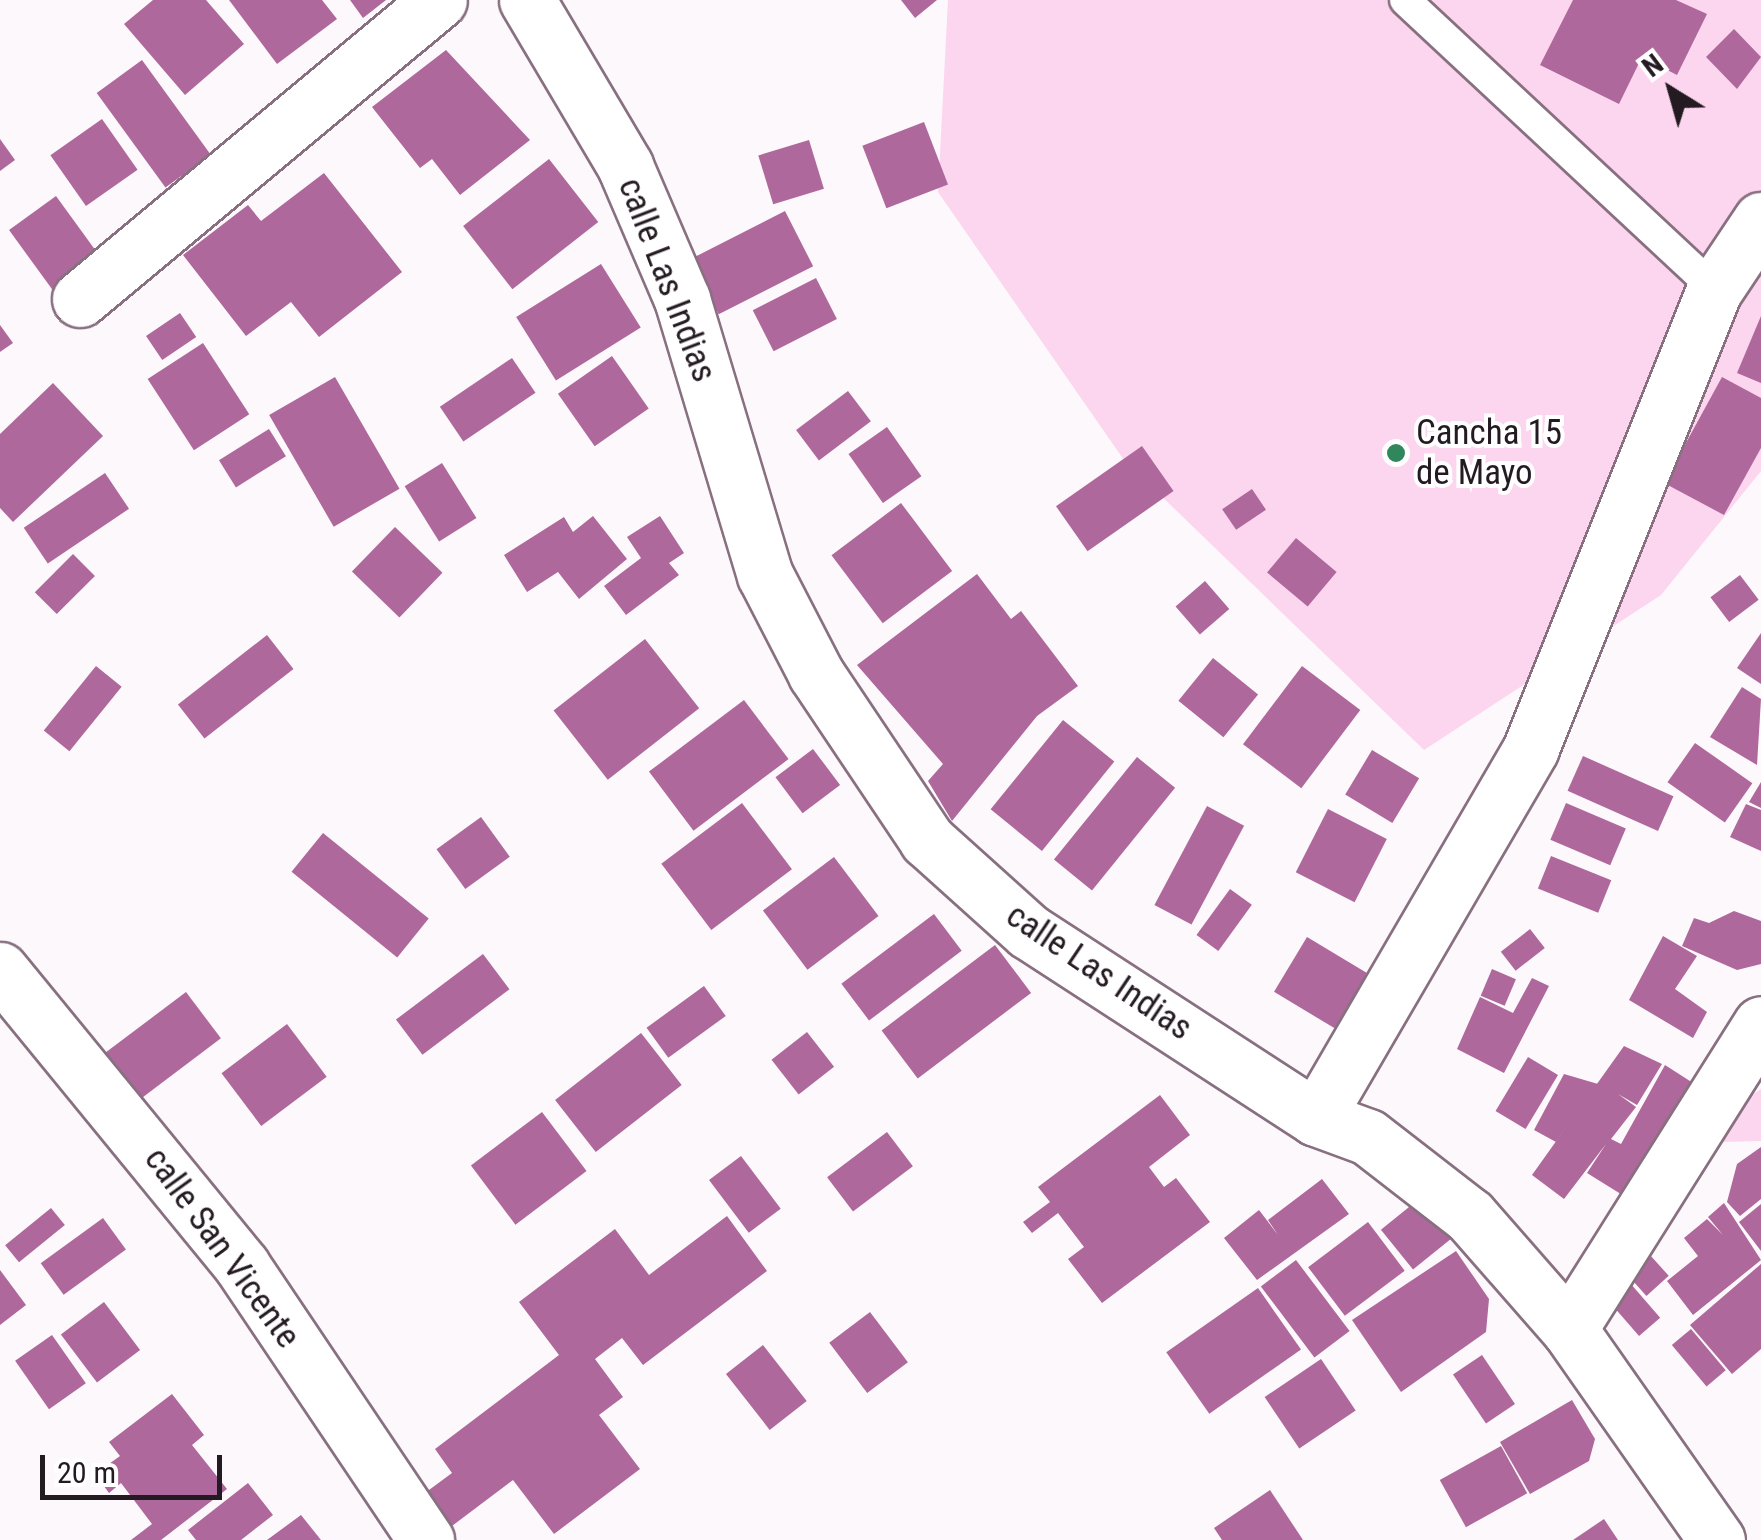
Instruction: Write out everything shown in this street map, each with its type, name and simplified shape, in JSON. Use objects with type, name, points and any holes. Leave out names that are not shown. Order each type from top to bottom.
[{"type":"street","points":[[80,299],[439,0]]},
{"type":"street","name":"calle Las Indias","points":[[527,0],[625,166],[682,299],[765,575],[816,674],[928,840],[1028,931],[1316,1118],[1368,1137],[1470,1216],[1569,1329],[1716,1540]]},
{"type":"street","points":[[1316,1118],[1531,748],[1715,290],[1761,220]]},
{"type":"street","name":"calle San Vicente","points":[[0,970],[242,1266],[426,1540]]},
{"type":"street","points":[[1569,1329],[1761,1024]]},
{"type":"lane","points":[[1406,0],[1715,290]]},
{"type":"shaded area","points":[[948,0],[1761,0],[1761,471],[1661,595],[1424,750],[1124,460],[938,192]]},
{"type":"shaded area","points":[[1761,1089],[1761,1141],[1722,1142],[1729,1110]]},
{"type":"building","points":[[153,0],[206,0],[244,44],[185,95],[124,24]]},
{"type":"building","points":[[229,0],[322,0],[337,19],[277,64]]},
{"type":"building","points":[[350,0],[386,0],[363,18]]},
{"type":"building","points":[[901,0],[937,0],[915,18]]},
{"type":"building","points":[[1573,0],[1676,0],[1707,14],[1677,75],[1642,57],[1619,104],[1540,65]]},
{"type":"building","points":[[1734,29],[1761,57],[1737,89],[1706,57]]},
{"type":"building","points":[[446,50],[530,140],[460,195],[432,159],[420,168],[372,107]]},
{"type":"building","points":[[142,60],[211,155],[165,188],[97,93]]},
{"type":"building","points":[[102,119],[138,170],[86,206],[50,155]]},
{"type":"building","points":[[924,122],[948,185],[886,208],[862,146]]},
{"type":"building","points":[[0,139],[15,160],[0,171]]},
{"type":"building","points":[[809,140],[824,189],[773,204],[758,155]]},
{"type":"building","points":[[549,159],[598,222],[512,289],[463,226]]},
{"type":"building","points":[[324,173],[402,272],[319,337],[291,302],[246,336],[183,255],[248,205],[261,221]]},
{"type":"building","points":[[56,196],[101,257],[54,292],[9,230]]},
{"type":"building","points":[[785,211],[813,266],[719,314],[691,259]]},
{"type":"building","points":[[601,264],[641,328],[556,381],[516,317]]},
{"type":"building","points":[[816,278],[837,319],[774,351],[753,310]]},
{"type":"building","points":[[180,313],[196,337],[162,360],[146,336]]},
{"type":"building","points":[[1761,316],[1761,383],[1737,373]]},
{"type":"building","points":[[0,325],[13,343],[0,352]]},
{"type":"building","points":[[203,343],[249,414],[194,450],[148,379]]},
{"type":"building","points":[[612,356],[649,408],[595,446],[558,394]]},
{"type":"building","points":[[512,358],[535,393],[463,441],[440,407]]},
{"type":"building","points":[[335,377],[400,489],[334,527],[269,415]]},
{"type":"building","points":[[1722,377],[1761,398],[1761,448],[1724,515],[1664,483]]},
{"type":"building","points":[[53,383],[103,436],[13,522],[0,508],[0,434]]},
{"type":"building","points":[[848,391],[871,421],[819,460],[796,430]]},
{"type":"building","points":[[887,427],[921,476],[883,503],[848,454]]},
{"type":"building","points":[[269,429],[286,456],[236,487],[219,460]]},
{"type":"building","points":[[1142,446],[1174,491],[1088,551],[1056,506]]},
{"type":"building","points":[[442,463],[476,518],[439,541],[405,486]]},
{"type":"building","points":[[105,473],[129,509],[48,563],[24,528]]},
{"type":"building","points":[[1252,489],[1266,510],[1236,530],[1222,509]]},
{"type":"building","points":[[901,503],[952,571],[883,623],[832,555]]},
{"type":"building","points":[[593,516],[627,559],[579,599],[558,572],[527,592],[504,555],[564,517],[573,532]]},
{"type":"building","points":[[660,516],[684,553],[669,563],[679,575],[626,615],[604,586],[641,558],[627,537]]},
{"type":"building","points":[[395,527],[442,573],[399,617],[352,572]]},
{"type":"building","points":[[1296,538],[1337,572],[1308,607],[1267,572]]},
{"type":"building","points":[[73,554],[95,576],[57,614],[35,592]]},
{"type":"building","points":[[977,574],[1011,619],[1021,611],[1078,686],[1037,716],[952,821],[928,781],[943,764],[857,665]]},
{"type":"building","points":[[1740,575],[1759,600],[1729,622],[1710,597]]},
{"type":"building","points":[[1205,581],[1229,609],[1200,635],[1176,607]]},
{"type":"building","points":[[1761,633],[1761,684],[1737,668]]},
{"type":"building","points":[[267,635],[293,669],[204,738],[178,705]]},
{"type":"building","points":[[645,639],[699,708],[608,780],[554,710]]},
{"type":"building","points":[[1213,658],[1258,695],[1223,737],[1178,701]]},
{"type":"building","points":[[96,666],[122,687],[69,751],[44,731]]},
{"type":"building","points":[[1302,666],[1360,710],[1301,788],[1243,744]]},
{"type":"building","points":[[1742,687],[1761,699],[1757,765],[1710,737]]},
{"type":"building","points":[[744,700],[789,759],[693,831],[649,772]]},
{"type":"building","points":[[1063,720],[1114,762],[1042,851],[991,809]]},
{"type":"building","points":[[1695,743],[1752,783],[1725,822],[1667,782]]},
{"type":"building","points":[[813,749],[840,785],[803,813],[775,777]]},
{"type":"building","points":[[1372,750],[1419,778],[1392,823],[1345,795]]},
{"type":"building","points":[[1583,756],[1673,796],[1658,831],[1568,791]]},
{"type":"building","points":[[1137,757],[1175,788],[1092,890],[1054,860]]},
{"type":"building","points":[[1761,782],[1761,808],[1749,802]]},
{"type":"building","points":[[742,803],[792,869],[711,930],[661,864]]},
{"type":"building","points":[[1566,803],[1626,828],[1610,865],[1550,840]]},
{"type":"building","points":[[1746,804],[1761,810],[1761,851],[1730,837]]},
{"type":"building","points":[[1207,806],[1244,826],[1192,925],[1154,905]]},
{"type":"building","points":[[1328,809],[1387,839],[1355,902],[1296,872]]},
{"type":"building","points":[[481,817],[510,857],[465,889],[437,849]]},
{"type":"building","points":[[323,833],[429,919],[397,957],[292,872]]},
{"type":"building","points":[[1551,856],[1611,880],[1598,913],[1538,888]]},
{"type":"building","points":[[834,857],[879,916],[807,970],[763,911]]},
{"type":"building","points":[[1230,889],[1252,905],[1218,951],[1196,935]]},
{"type":"building","points":[[1734,911],[1761,921],[1761,964],[1737,970],[1682,946],[1694,918],[1709,923]]},
{"type":"building","points":[[934,914],[962,951],[869,1021],[841,984]]},
{"type":"building","points":[[1530,929],[1545,948],[1516,971],[1501,952]]},
{"type":"building","points":[[1663,936],[1697,956],[1675,989],[1707,1012],[1693,1038],[1629,1000]]},
{"type":"building","points":[[1307,937],[1378,980],[1345,1035],[1274,992]]},
{"type":"building","points":[[995,945],[1031,993],[918,1078],[882,1030]]},
{"type":"building","points":[[483,954],[509,989],[422,1055],[396,1020]]},
{"type":"building","points":[[1492,969],[1516,979],[1505,1006],[1481,996]]},
{"type":"building","points":[[1532,978],[1549,986],[1504,1073],[1457,1049],[1480,997],[1513,1013]]},
{"type":"building","points":[[704,986],[726,1016],[668,1058],[647,1028]]},
{"type":"building","points":[[186,992],[221,1038],[130,1107],[95,1061]]},
{"type":"building","points":[[287,1024],[327,1077],[261,1126],[222,1073]]},
{"type":"building","points":[[807,1032],[834,1067],[799,1094],[772,1060]]},
{"type":"building","points":[[641,1033],[682,1085],[596,1152],[555,1100]]},
{"type":"building","points":[[1624,1046],[1662,1064],[1637,1105],[1618,1094],[1636,1107],[1611,1139],[1621,1144],[1665,1065],[1693,1083],[1624,1196],[1587,1173],[1606,1144],[1564,1199],[1532,1175]]},
{"type":"building","points":[[1528,1057],[1558,1075],[1526,1129],[1496,1111]]},
{"type":"building","points":[[1564,1074],[1598,1084],[1556,1142],[1534,1130]]},
{"type":"building","points":[[1160,1095],[1190,1135],[1149,1167],[1164,1187],[1176,1178],[1210,1222],[1102,1303],[1068,1259],[1084,1247],[1058,1213],[1032,1233],[1023,1222],[1050,1202],[1038,1187]]},
{"type":"building","points":[[542,1112],[587,1171],[515,1225],[471,1166]]},
{"type":"building","points":[[887,1132],[913,1166],[853,1211],[827,1177]]},
{"type":"building","points":[[1761,1147],[1761,1199],[1740,1216],[1727,1202],[1737,1164]]},
{"type":"building","points":[[741,1156],[781,1209],[749,1233],[709,1180]]},
{"type":"building","points":[[1322,1179],[1349,1214],[1257,1280],[1224,1238],[1259,1210],[1278,1235],[1268,1220]]},
{"type":"building","points":[[1419,1199],[1451,1239],[1413,1269],[1381,1230]]},
{"type":"building","points":[[1724,1203],[1761,1260],[1693,1315],[1667,1281],[1698,1256],[1684,1238],[1707,1219],[1723,1235],[1708,1217]]},
{"type":"building","points":[[1761,1204],[1761,1251],[1739,1222]]},
{"type":"building","points":[[51,1208],[65,1225],[19,1262],[5,1245]]},
{"type":"building","points":[[727,1216],[767,1271],[643,1365],[622,1338],[595,1359],[623,1397],[599,1415],[640,1469],[554,1534],[513,1480],[436,1538],[410,1504],[452,1473],[435,1449],[559,1355],[519,1302],[615,1229],[649,1275]]},
{"type":"building","points":[[103,1218],[126,1250],[64,1295],[41,1263]]},
{"type":"building","points":[[1368,1222],[1405,1271],[1345,1316],[1308,1267]]},
{"type":"building","points":[[1456,1251],[1489,1299],[1486,1332],[1401,1392],[1352,1320]]},
{"type":"building","points":[[1650,1255],[1669,1276],[1646,1296],[1628,1275]]},
{"type":"building","points":[[1296,1260],[1350,1331],[1314,1358],[1261,1286]]},
{"type":"building","points":[[1761,1264],[1761,1349],[1732,1374],[1690,1325]]},
{"type":"building","points":[[0,1270],[26,1305],[0,1325]]},
{"type":"building","points":[[1630,1283],[1660,1318],[1639,1336],[1609,1301]]},
{"type":"building","points":[[1258,1288],[1301,1349],[1209,1414],[1166,1352]]},
{"type":"building","points":[[104,1302],[140,1350],[97,1382],[61,1334]]},
{"type":"building","points":[[870,1312],[908,1362],[867,1393],[829,1343]]},
{"type":"building","points":[[1691,1329],[1726,1370],[1707,1386],[1672,1345]]},
{"type":"building","points":[[52,1335],[86,1383],[49,1409],[15,1361]]},
{"type":"building","points":[[763,1345],[807,1401],[770,1430],[726,1374]]},
{"type":"building","points":[[1482,1355],[1515,1404],[1486,1423],[1453,1375]]},
{"type":"building","points":[[1321,1359],[1356,1410],[1299,1448],[1265,1397]]},
{"type":"building","points":[[172,1394],[204,1435],[192,1445],[227,1489],[161,1540],[131,1540],[152,1524],[121,1483],[109,1493],[95,1474],[120,1456],[109,1442]]},
{"type":"building","points":[[1572,1400],[1595,1439],[1589,1461],[1530,1494],[1500,1442]]},
{"type":"building","points":[[1501,1446],[1527,1493],[1466,1527],[1440,1480]]},
{"type":"building","points":[[248,1483],[273,1515],[241,1540],[196,1540],[188,1530]]},
{"type":"building","points":[[1270,1490],[1303,1540],[1222,1540],[1214,1528]]},
{"type":"building","points":[[301,1515],[321,1540],[267,1540]]},
{"type":"building","points":[[1604,1519],[1618,1540],[1573,1540]]},
{"type":"place","name":"Cancha 15 de Mayo","points":[[1396,453]]}]
